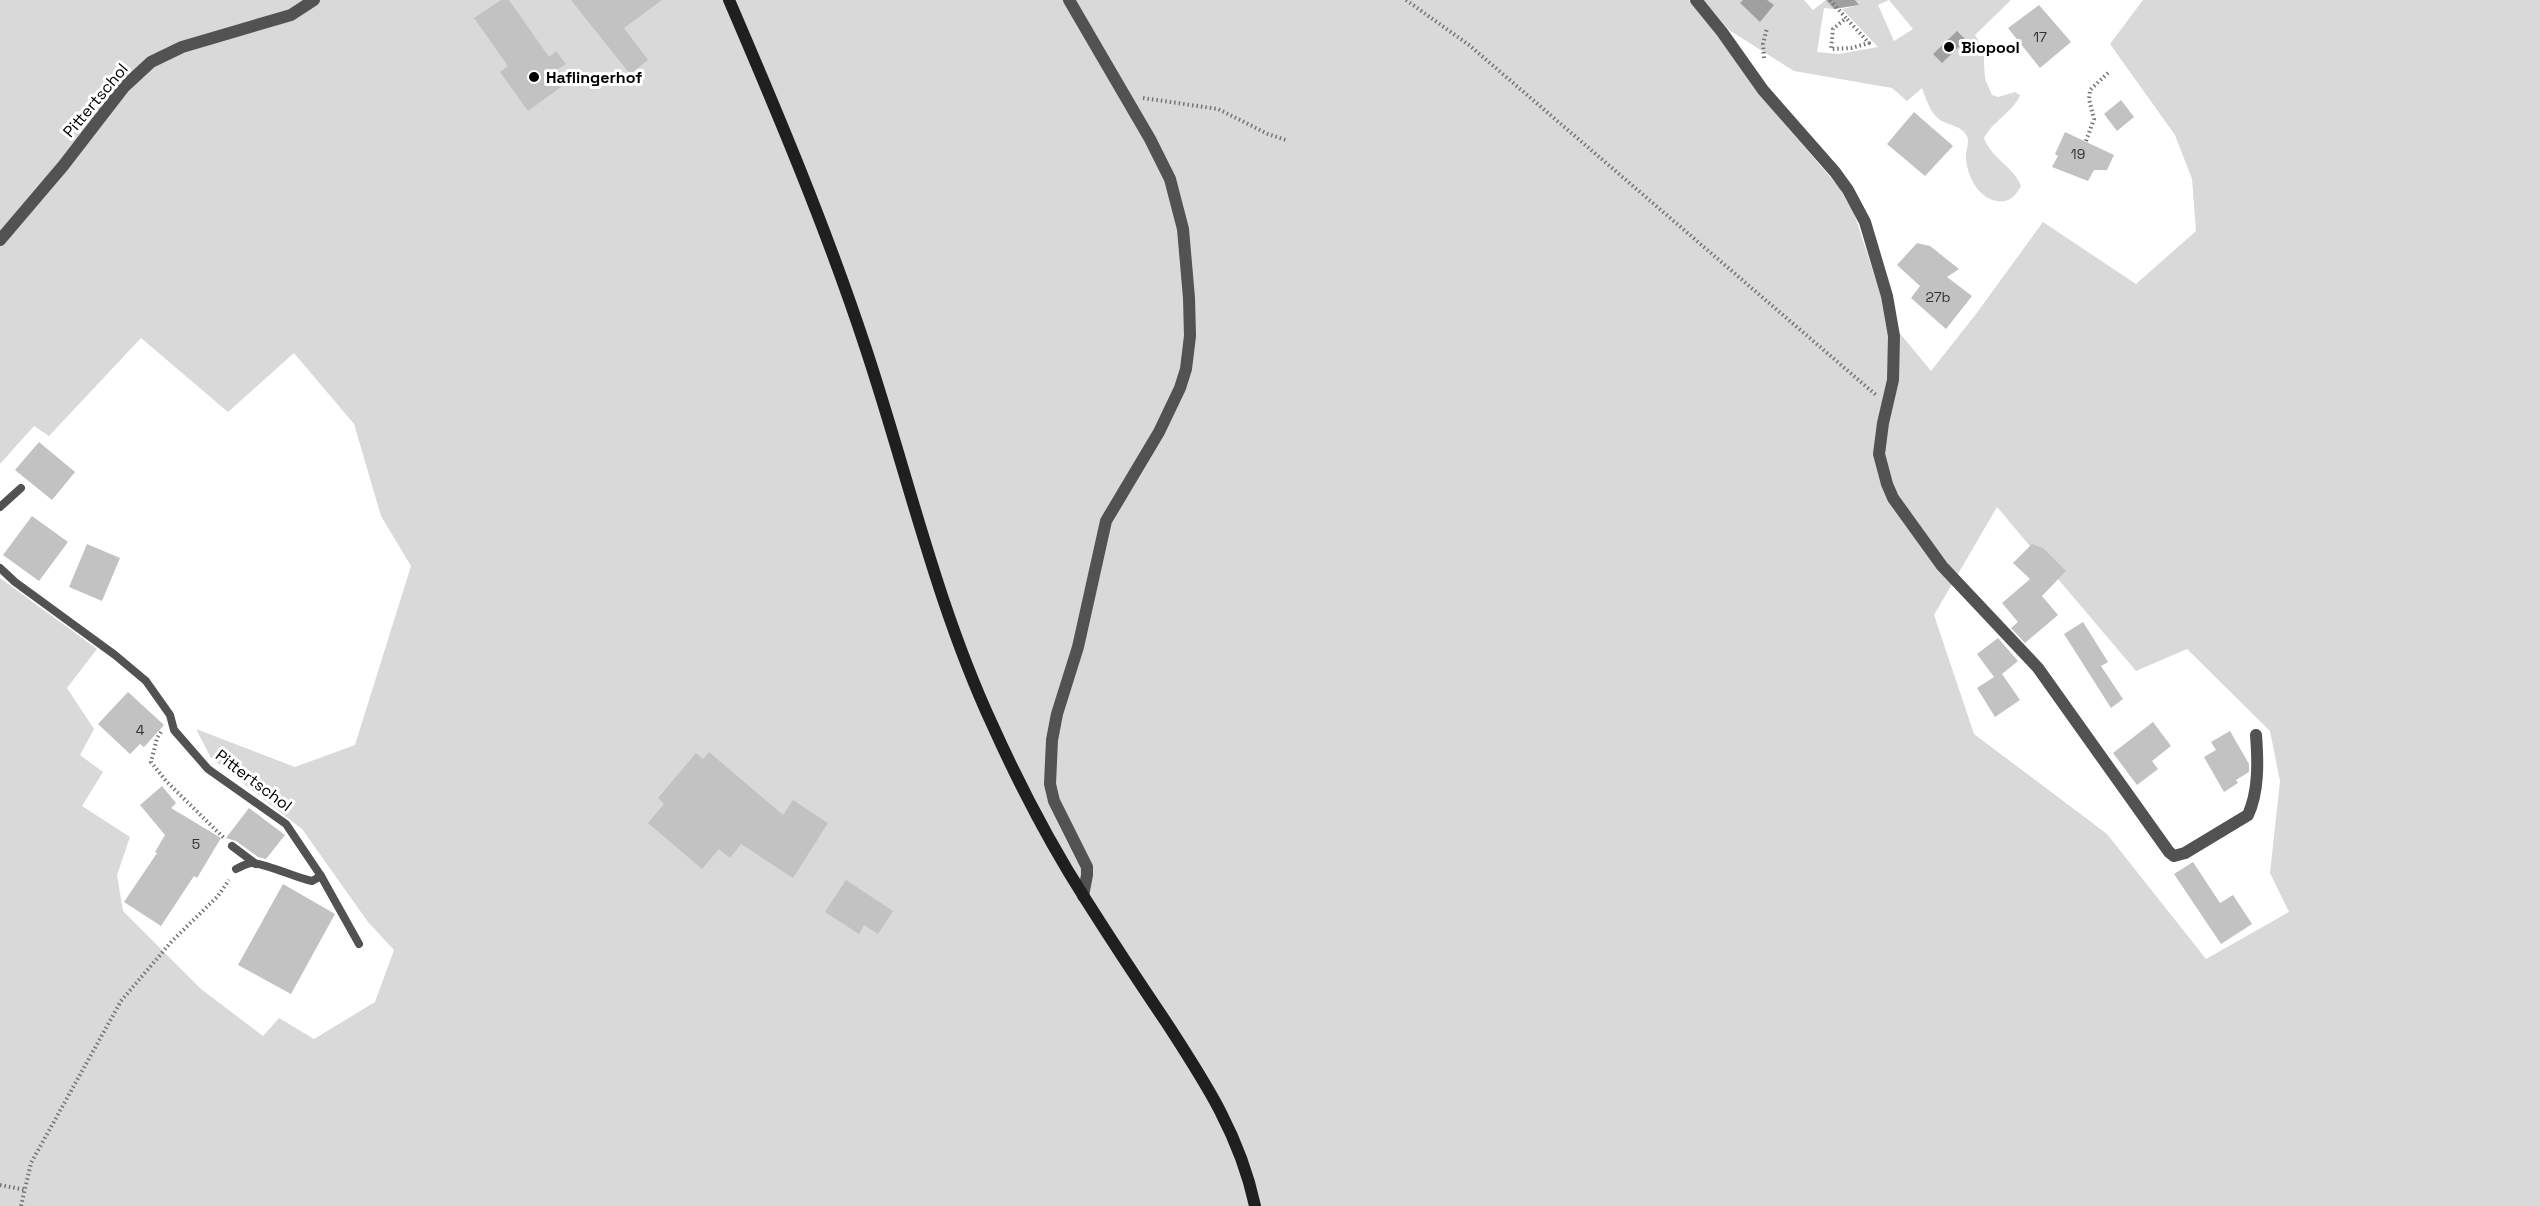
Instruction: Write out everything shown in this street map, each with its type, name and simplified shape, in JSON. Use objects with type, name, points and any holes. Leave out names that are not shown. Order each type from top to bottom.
[{"type":"main road","points":[[729,0],[795,153],[831,248],[866,346],[946,605],[968,668],[992,724],[1048,838],[1214,1098],[1240,1152],[1255,1206]]},
{"type":"street","name":"Pittertschol","points":[[0,240],[63,166],[124,87],[152,62],[182,46],[291,15],[314,0]]},
{"type":"street","points":[[1069,0],[1162,161],[1180,209],[1187,264],[1190,336],[1186,369],[1180,388],[1159,432],[1106,521],[1078,648],[1057,714],[1052,740],[1050,784],[1054,801],[1087,867],[1083,896]]},
{"type":"street","points":[[1696,0],[1763,90],[1835,172],[1858,206],[1873,243],[1887,296],[1894,336],[1893,380],[1879,454],[1893,498],[1942,566],[2038,668],[2169,852],[2179,856],[2235,825],[2248,815],[2256,781],[2256,735]]},
{"type":"lane","points":[[0,507],[21,488]]},
{"type":"lane","name":"Pittertschol","points":[[0,568],[15,582],[115,655],[146,681],[158,695],[174,730],[208,769],[286,824],[321,876],[359,944]]},
{"type":"lane","points":[[232,846],[257,864]]},
{"type":"lane","points":[[236,869],[250,863],[312,881],[321,876]]},
{"type":"path","points":[[1406,0],[1469,45],[1887,405]]},
{"type":"path","points":[[1830,0],[1869,43],[1831,50],[1833,29],[1846,18]]},
{"type":"path","points":[[1764,58],[1763,44],[1767,28]]},
{"type":"path","points":[[2086,141],[2094,119],[2089,99],[2090,90],[2110,71]]},
{"type":"path","points":[[1125,96],[1178,102],[1218,110],[1286,140]]},
{"type":"path","points":[[171,720],[157,738],[151,762],[166,781],[232,846]]},
{"type":"path","points":[[21,1206],[31,1162],[121,1001],[172,941],[218,896],[236,869]]},
{"type":"path","points":[[0,1185],[26,1190]]},
{"type":"shaded area","points":[[0,0],[1689,0],[1781,120],[1839,187],[1854,213],[1889,320],[1931,371],[2043,222],[2136,284],[2196,231],[2192,179],[2175,135],[2110,44],[2143,0],[2540,0],[2540,1206],[0,1206],[0,578],[97,649],[67,688],[94,729],[80,755],[103,772],[82,806],[130,837],[117,875],[123,911],[201,989],[263,1036],[279,1018],[314,1039],[375,1002],[394,950],[368,922],[302,829],[211,758],[196,729],[295,767],[355,745],[411,566],[381,516],[354,424],[294,353],[228,412],[141,338],[49,436],[34,426],[0,464]],"holes":[[[1997,507],[2136,671],[2187,649],[2270,731],[2280,781],[2270,873],[2289,912],[2206,959],[2107,834],[1974,734],[1934,615]]]},
{"type":"shaded area","points":[[1703,0],[1804,0],[1813,10],[1826,0],[1834,9],[1824,8],[1817,52],[1839,54],[1878,47],[1842,9],[1859,5],[1855,0],[1889,0],[2011,0],[1975,35],[1983,51],[1985,78],[1992,95],[1998,97],[2015,92],[2020,95],[1984,138],[1987,145],[2018,179],[2021,186],[2012,197],[2005,201],[1989,199],[1983,194],[1969,174],[1966,155],[1967,136],[1962,130],[1937,117],[1922,88],[1907,101],[1892,88],[1794,71],[1729,30]],"holes":[[[1889,0],[1913,29],[1894,41],[1878,5]]]},
{"type":"shaded area","points":[[1743,0],[1767,0],[1774,5],[1760,22],[1740,3]]},
{"type":"shaded area","points":[[1826,0],[1855,0],[1859,5],[1834,9]]},
{"type":"shaded area","name":"Biopool","points":[[1957,31],[1966,40],[1942,63],[1933,54]]},
{"type":"building","points":[[501,0],[509,0],[549,57],[556,51],[566,64],[558,69],[568,82],[528,111],[500,72],[508,66],[474,18]]},
{"type":"building","points":[[571,0],[662,0],[624,28],[648,60],[630,74]]},
{"type":"building","points":[[2039,5],[2071,42],[2040,68],[2008,28]]},
{"type":"building","points":[[2121,100],[2134,117],[2117,131],[2104,114]]},
{"type":"building","points":[[1914,112],[1953,146],[1925,176],[1887,144]]},
{"type":"building","points":[[2065,132],[2114,155],[2107,170],[2094,170],[2088,181],[2052,167]]},
{"type":"building","points":[[1917,243],[1930,246],[1959,269],[1947,277],[1972,296],[1946,329],[1911,298],[1920,286],[1897,265]]},
{"type":"building","points":[[39,442],[75,472],[52,500],[15,470]]},
{"type":"building","points":[[32,516],[68,542],[39,581],[3,555]]},
{"type":"building","points":[[87,544],[120,558],[102,601],[69,587]]},
{"type":"building","points":[[2032,544],[2043,548],[2066,571],[2042,596],[2058,615],[2025,643],[2011,628],[2018,622],[2002,603],[2030,579],[2013,563]]},
{"type":"building","points":[[2083,622],[2108,662],[2101,666],[2123,699],[2111,708],[2064,634]]},
{"type":"building","points":[[1998,638],[2018,661],[2002,674],[2020,700],[1995,717],[1977,688],[1994,677],[1977,654]]},
{"type":"building","points":[[128,692],[164,725],[144,747],[140,744],[130,754],[98,724]]},
{"type":"building","points":[[2153,722],[2171,746],[2152,761],[2158,769],[2137,785],[2113,753]]},
{"type":"building","points":[[2230,731],[2249,764],[2249,772],[2236,780],[2238,783],[2224,792],[2204,757],[2216,750],[2211,742]]},
{"type":"building","points":[[709,752],[783,815],[793,800],[828,823],[793,878],[741,844],[730,858],[719,849],[702,869],[648,823],[664,804],[658,798],[696,753],[703,759]]},
{"type":"building","points":[[162,786],[176,803],[171,808],[221,838],[197,878],[194,876],[161,926],[124,902],[157,853],[155,852],[165,835],[140,805]]},
{"type":"building","points":[[249,808],[285,835],[266,859],[258,857],[236,841],[226,838]]},
{"type":"building","points":[[2193,862],[2220,903],[2233,895],[2252,924],[2221,944],[2174,874]]},
{"type":"building","points":[[846,880],[893,911],[878,934],[864,925],[859,934],[825,912]]},
{"type":"building","points":[[283,884],[335,914],[291,994],[238,965]]},
{"type":"place","name":"Biopool","points":[[1949,47]]},
{"type":"place","name":"Haflingerhof","points":[[534,77]]}]
